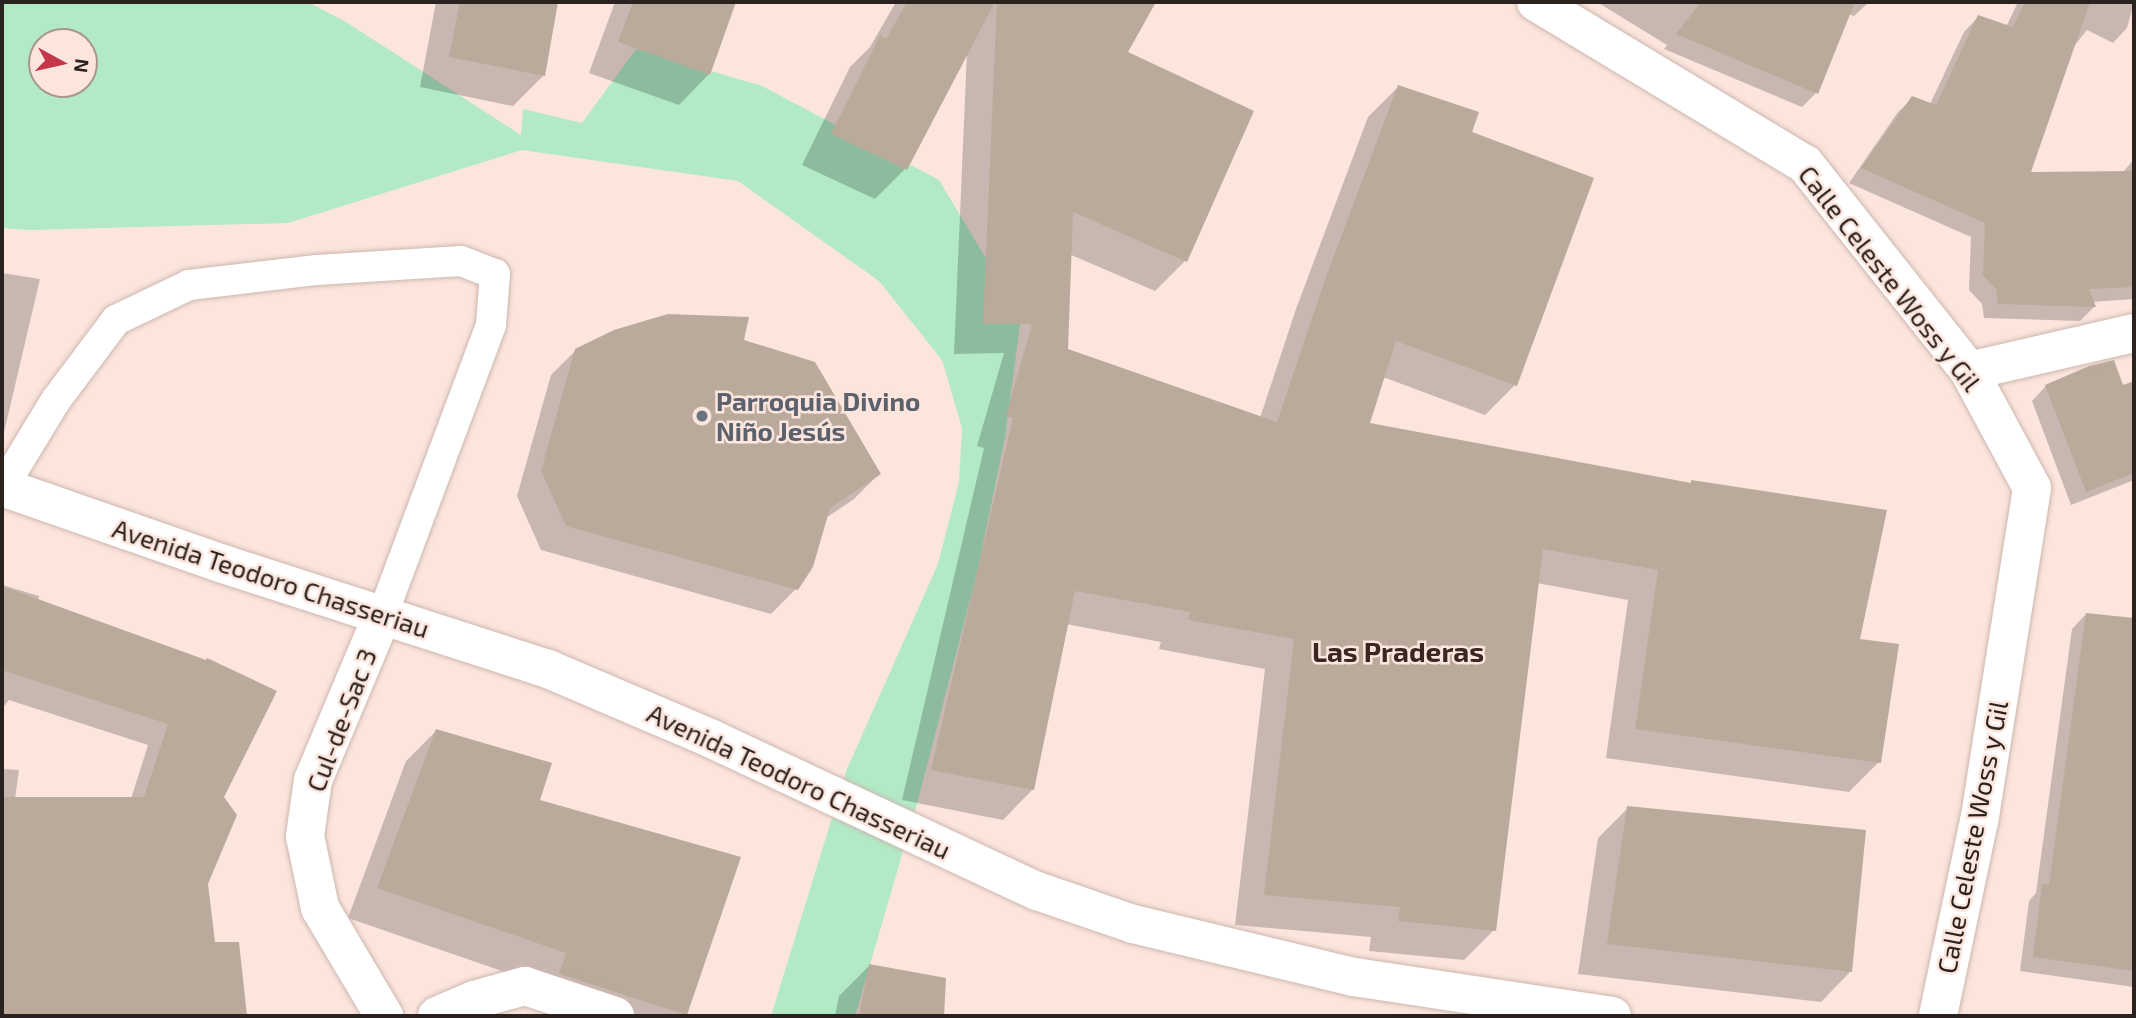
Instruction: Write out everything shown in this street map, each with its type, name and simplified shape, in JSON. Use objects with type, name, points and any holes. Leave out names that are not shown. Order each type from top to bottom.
[{"type":"street","name":"Calle Celeste Woss y Gil","points":[[1536,2],[1805,164],[1969,371],[2032,488],[1979,821],[1938,1016]]},
{"type":"street","points":[[1969,371],[2134,333]]},
{"type":"street","name":"Avenida Teodoro Chasseriau","points":[[3,487],[382,616],[548,669],[712,739],[1037,891],[1133,925],[1354,977],[1612,1016]]},
{"type":"street","name":"Cul-de-Sac 3","points":[[382,616],[313,780],[305,836],[320,908],[384,1016]]},
{"type":"street","points":[[438,1016],[474,1000],[525,986],[615,1016]]},
{"type":"lane","points":[[3,487],[56,400],[116,320],[189,285],[317,270],[461,261],[495,274],[491,325],[382,616]]},
{"type":"green space","points":[[2,2],[308,2],[346,22],[521,135],[523,109],[582,123],[636,49],[762,86],[939,180],[1021,317],[1005,437],[977,573],[918,800],[855,1016],[771,1016],[847,769],[938,564],[959,482],[962,428],[942,360],[879,281],[738,181],[522,150],[288,223],[29,230],[2,228]]},
{"type":"building","points":[[460,2],[558,2],[545,76],[449,57]]},
{"type":"building","points":[[633,2],[736,2],[710,75],[618,42]]},
{"type":"building","points":[[907,2],[995,2],[907,170],[831,134],[880,35],[886,39]]},
{"type":"building","points":[[997,2],[1156,2],[1128,52],[1254,111],[1187,262],[1073,212],[1068,349],[1277,422],[1326,277],[1398,85],[1479,112],[1472,132],[1594,178],[1517,386],[1396,341],[1370,423],[1691,483],[1691,480],[1887,510],[1860,639],[1899,644],[1881,763],[1635,729],[1658,570],[1543,549],[1496,931],[1398,921],[1400,907],[1264,895],[1294,639],[1188,620],[1190,612],[1075,591],[1034,790],[931,770],[1013,418],[1006,416],[1032,324],[983,324]]},
{"type":"building","points":[[1701,2],[1855,2],[1818,94],[1676,34]]},
{"type":"building","points":[[2025,2],[2090,2],[2031,172],[2134,171],[2134,287],[2089,289],[2096,307],[1998,304],[1996,289],[1983,275],[1985,223],[1861,168],[1912,96],[1936,105],[1978,15],[2013,27]]},
{"type":"building","name":"Parroquia Divino Niño Jesús","points":[[668,314],[749,317],[744,340],[815,362],[881,474],[830,508],[813,567],[798,590],[566,526],[541,471],[575,349],[614,330]]},
{"type":"building","points":[[2114,360],[2123,385],[2134,381],[2134,473],[2086,492],[2045,385],[2089,366]]},
{"type":"building","points":[[2,586],[206,660],[207,658],[277,691],[224,797],[237,815],[208,884],[215,942],[239,942],[247,1016],[2,1016],[2,797],[144,797],[168,724],[2,670]]},
{"type":"building","points":[[2086,613],[2134,618],[2134,971],[2033,957],[2042,884],[2049,885]]},
{"type":"building","points":[[436,729],[552,763],[540,800],[741,857],[687,1015],[559,974],[566,953],[377,888]]},
{"type":"building","points":[[1627,806],[1866,830],[1852,972],[1607,944]]},
{"type":"building","points":[[869,964],[946,978],[944,1016],[859,1016]]},
{"type":"place","name":"Parroquia Divino Niño Jesús","points":[[702,416]]},
{"type":"district","name":"Las Praderas","points":[[1398,651]]}]
